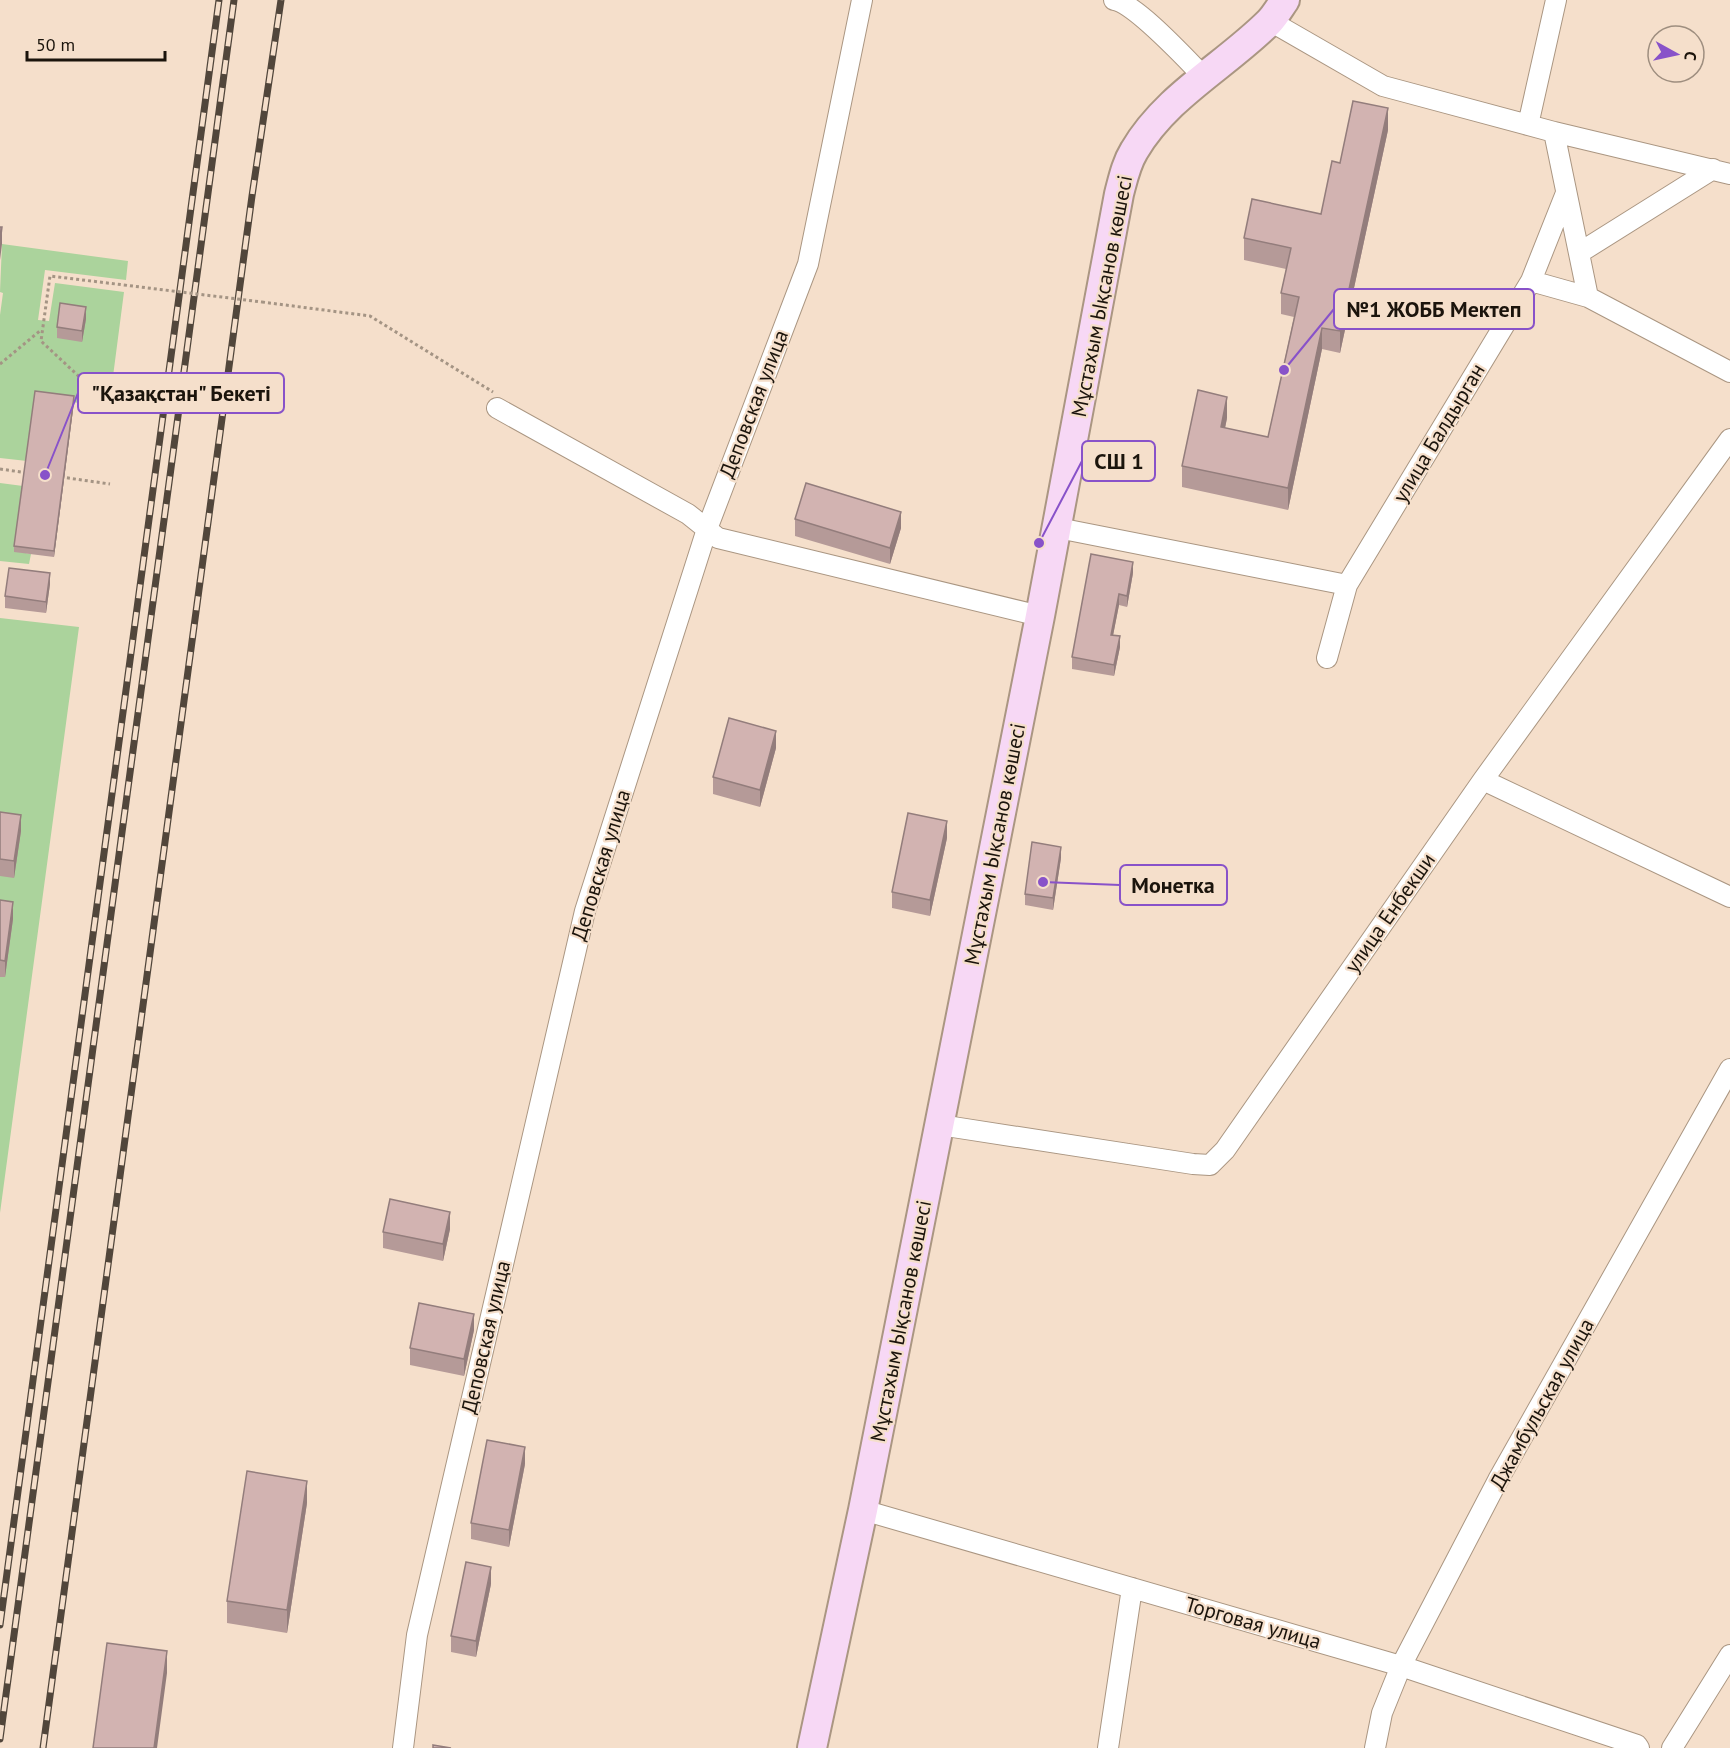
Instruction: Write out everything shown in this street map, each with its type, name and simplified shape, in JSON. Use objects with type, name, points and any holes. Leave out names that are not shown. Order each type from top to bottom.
[{"type":"main road","name":"Мұстахым Ықсанов көшесі","points":[[812,1748],[863,1510],[1058,528],[1119,194],[1126,168],[1150,129],[1183,95],[1277,11]]},
{"type":"street","name":"Деповская улица","points":[[403,1748],[417,1635],[585,910],[707,529],[808,264],[862,0]]},
{"type":"street","points":[[1114,0],[1139,13],[1204,77]]},
{"type":"street","points":[[1528,125],[1556,0]]},
{"type":"street","points":[[1277,11],[1383,86],[1554,132],[1722,172]]},
{"type":"street","points":[[1554,132],[1588,297]]},
{"type":"street","points":[[1579,253],[1722,172]]},
{"type":"street","name":"улица Балдырган","points":[[1327,658],[1347,585],[1531,281],[1566,193]]},
{"type":"street","points":[[1531,281],[1588,297],[1730,372]]},
{"type":"street","points":[[501,410],[688,513],[712,535],[724,541],[1040,616]]},
{"type":"street","name":"улица Енбекши","points":[[940,1125],[1210,1165],[1232,1140],[1483,780],[1730,439]]},
{"type":"street","points":[[1058,528],[1347,585]]},
{"type":"street","points":[[1483,780],[1730,897]]},
{"type":"street","name":"Джамбульская улица","points":[[1375,1748],[1382,1713],[1401,1666],[1498,1480],[1730,1069]]},
{"type":"street","name":"Торговая улица","points":[[863,1510],[1401,1666],[1636,1745],[1639,1748]]},
{"type":"street","points":[[1108,1748],[1132,1588]]},
{"type":"street","points":[[1672,1748],[1730,1655]]},
{"type":"path","points":[[85,403],[87,384],[41,341],[50,276],[370,316],[488,388],[500,398],[504,405],[501,410]]},
{"type":"path","points":[[0,364],[42,329]]},
{"type":"path","points":[[0,470],[35,474]]},
{"type":"path","points":[[55,477],[110,484]]},
{"type":"green space","points":[[2,244],[128,261],[126,280],[45,270],[38,320],[49,321],[55,283],[124,292],[109,407],[35,397],[27,461],[0,458]]},
{"type":"green space","points":[[0,483],[23,486],[14,551],[31,554],[29,564],[0,561]]},
{"type":"green space","points":[[0,618],[79,627],[0,1213]]},
{"type":"building","points":[[1353,101],[1388,108],[1340,331],[1322,328],[1288,488],[1182,466],[1198,390],[1227,397],[1221,427],[1268,437],[1299,297],[1281,293],[1291,248],[1244,238],[1252,199],[1321,214],[1332,161],[1340,163]]},
{"type":"building","points":[[60,303],[86,307],[82,331],[57,327]]},
{"type":"building","points":[[35,391],[74,396],[54,551],[14,546]]},
{"type":"building","points":[[806,483],[901,512],[890,548],[795,519]]},
{"type":"building","points":[[1091,554],[1133,562],[1127,596],[1119,594],[1111,635],[1120,636],[1114,665],[1072,657]]},
{"type":"building","points":[[9,568],[50,573],[46,602],[5,596]]},
{"type":"building","points":[[729,718],[776,731],[760,790],[713,777]]},
{"type":"building","points":[[0,812],[21,815],[14,861],[0,859]]},
{"type":"building","points":[[908,813],[947,821],[930,900],[892,892]]},
{"type":"building","points":[[1032,842],[1061,847],[1053,898],[1025,894]]},
{"type":"building","points":[[0,900],[13,902],[5,961],[0,960]]},
{"type":"building","points":[[390,1199],[450,1212],[443,1244],[383,1232]]},
{"type":"building","points":[[419,1303],[474,1314],[464,1359],[410,1348]]},
{"type":"building","points":[[487,1440],[525,1447],[509,1530],[471,1523]]},
{"type":"building","points":[[247,1471],[307,1481],[287,1610],[227,1601]]},
{"type":"building","points":[[466,1562],[491,1567],[476,1641],[451,1636]]},
{"type":"building","points":[[107,1643],[167,1651],[154,1748],[93,1748]]},
{"type":"building","points":[[433,1745],[451,1748],[433,1748]]},
{"type":"railway","points":[[0,1625],[219,0]]},
{"type":"railway","points":[[0,1739],[234,0]]},
{"type":"railway","points":[[43,1748],[252,196],[281,0]]},
{"type":"place","name":"№1 ЖОББ Мектеп","points":[[1284,370]]},
{"type":"place","name":"\"Қазақстан\" Бекеті","points":[[45,475]]},
{"type":"place","name":"СШ 1","points":[[1039,543]]},
{"type":"place","name":"Монетка","points":[[1043,882]]}]
